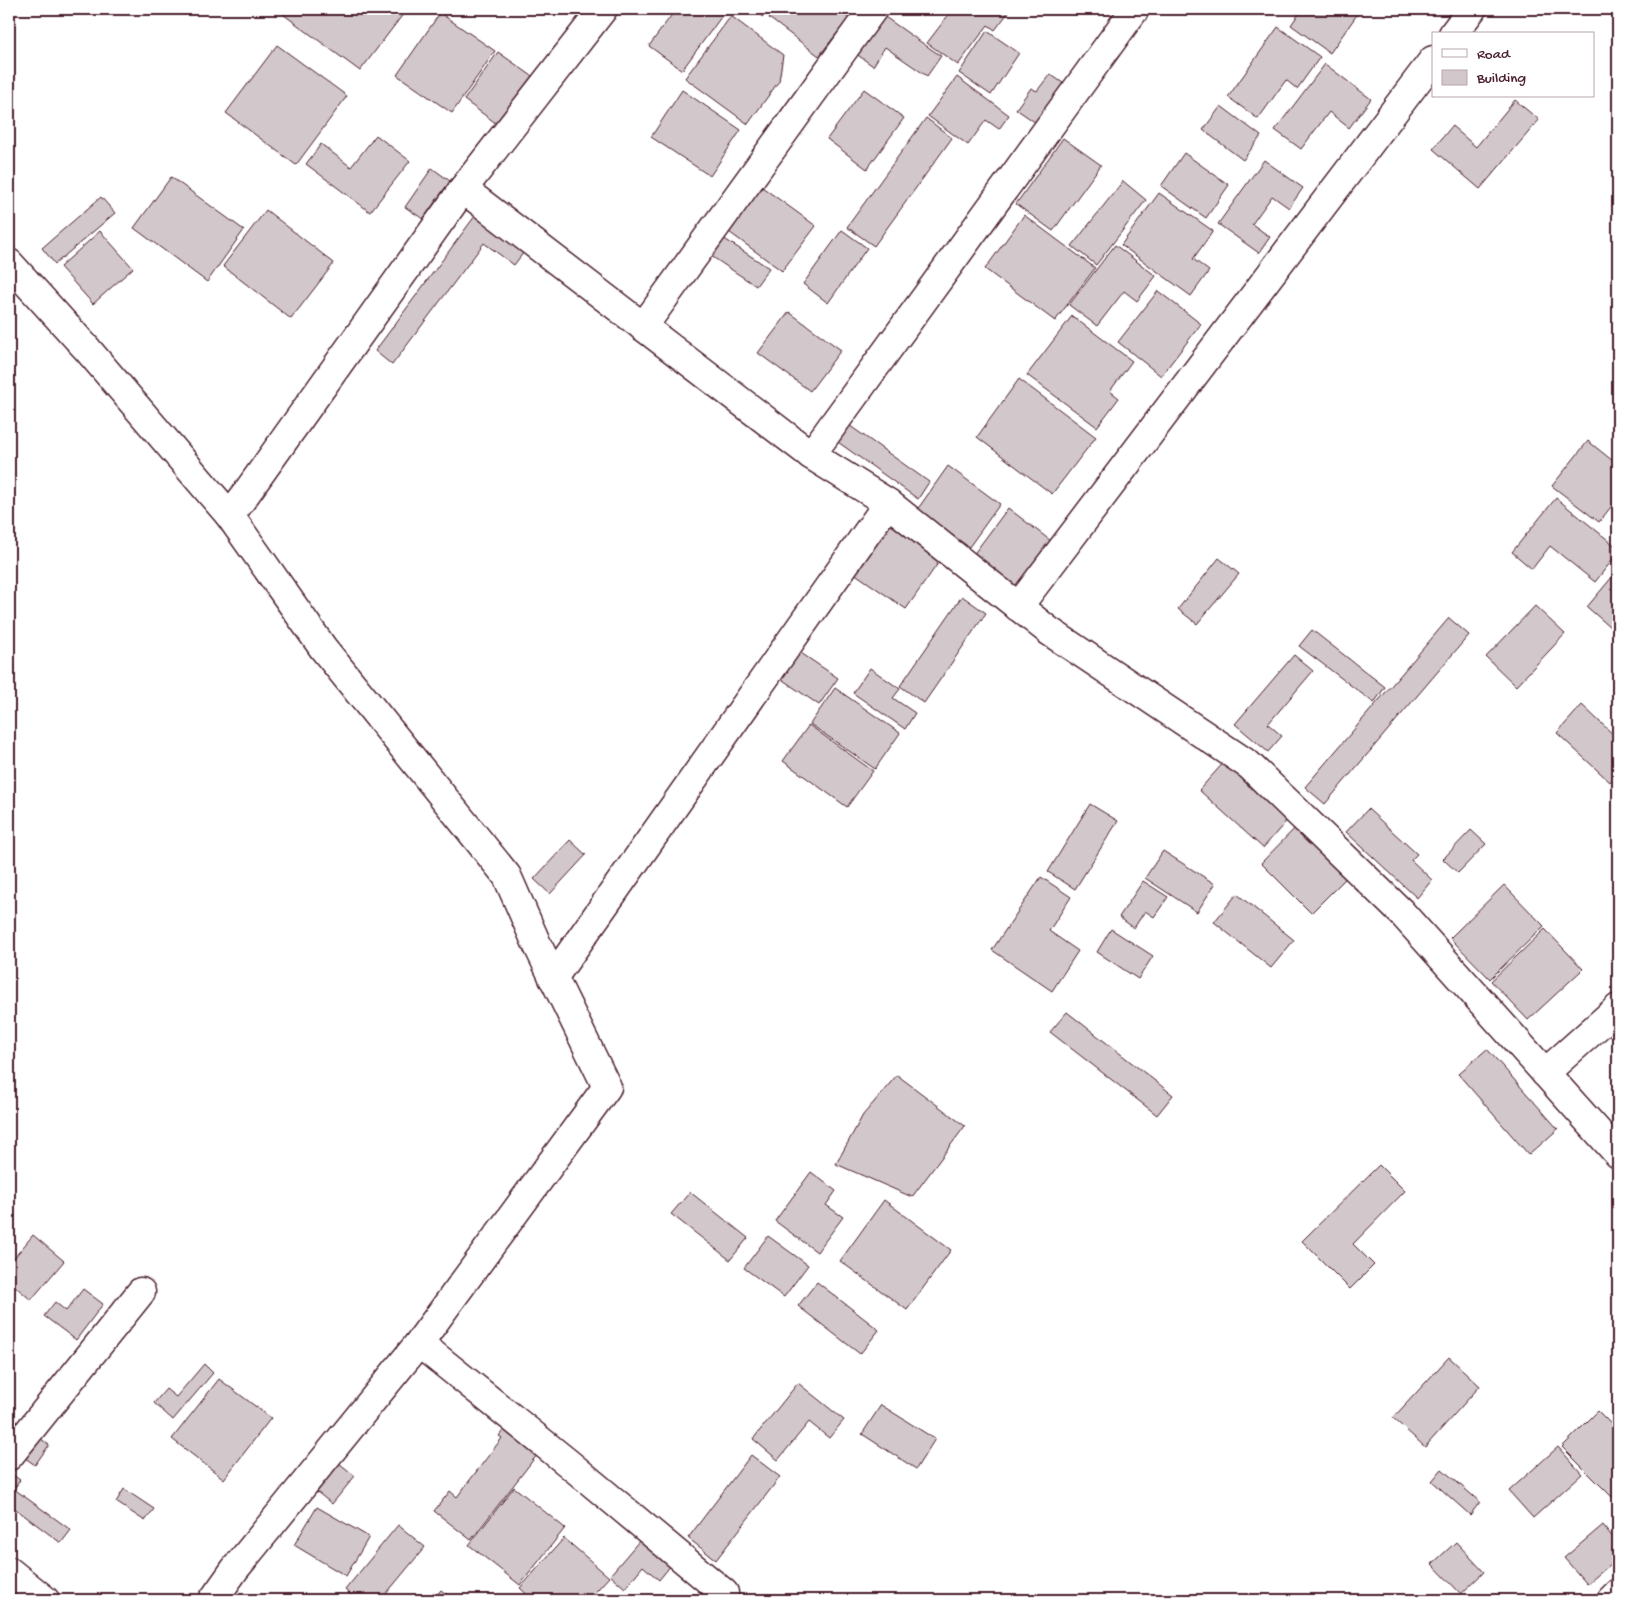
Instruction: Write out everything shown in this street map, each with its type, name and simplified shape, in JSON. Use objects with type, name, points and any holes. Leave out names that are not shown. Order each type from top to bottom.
[{"type":"street","points":[[230,516],[464,189],[603,9]]},
{"type":"street","points":[[644,327],[873,9]]},
{"type":"street","points":[[811,455],[1135,9]]},
{"type":"street","points":[[1455,32],[1472,9]]},
{"type":"street","points":[[1018,607],[1432,61]]},
{"type":"street","points":[[464,189],[811,455],[888,503],[1049,631],[1249,765],[1401,912],[1618,1154]]},
{"type":"street","points":[[9,263],[88,350],[230,516],[323,648],[508,876],[606,1087],[419,1343],[235,1569],[213,1600]]},
{"type":"street","points":[[554,978],[888,503]]},
{"type":"street","points":[[1545,1073],[1618,1008]]},
{"type":"street","points":[[9,1456],[141,1292]]},
{"type":"street","points":[[419,1343],[568,1462],[724,1593]]},
{"type":"street","points":[[9,1571],[45,1600]]},
{"type":"street","points":[[1611,1600],[1618,1593]]},
{"type":"building","points":[[276,9],[407,9],[360,71]]},
{"type":"building","points":[[676,9],[727,9],[682,70],[649,46]]},
{"type":"building","points":[[752,9],[769,9],[763,17]]},
{"type":"building","points":[[776,9],[836,9],[849,18],[819,56],[769,18]]},
{"type":"building","points":[[953,9],[1011,9],[995,30],[988,25],[958,65],[927,43]]},
{"type":"building","points":[[1302,9],[1361,9],[1330,53],[1291,25]]},
{"type":"building","points":[[440,13],[495,51],[452,113],[397,75]]},
{"type":"building","points":[[882,15],[941,56],[927,76],[885,47],[873,66],[855,53]]},
{"type":"building","points":[[731,16],[783,55],[779,81],[748,124],[685,78]]},
{"type":"building","points":[[1278,27],[1320,57],[1297,89],[1286,80],[1258,119],[1228,97]]},
{"type":"building","points":[[987,31],[1019,53],[991,95],[959,73]]},
{"type":"building","points":[[277,45],[347,96],[296,165],[226,113]]},
{"type":"building","points":[[498,52],[532,76],[497,124],[464,100]]},
{"type":"building","points":[[1325,64],[1371,99],[1349,128],[1329,112],[1301,149],[1275,130]]},
{"type":"building","points":[[1050,74],[1070,88],[1042,127],[1016,109],[1031,88],[1037,91]]},
{"type":"building","points":[[957,77],[1009,115],[999,129],[986,120],[968,145],[928,116]]},
{"type":"building","points":[[864,89],[904,118],[867,169],[827,139]]},
{"type":"building","points":[[682,90],[741,130],[710,176],[651,137]]},
{"type":"building","points":[[1515,100],[1539,120],[1480,189],[1433,149],[1452,126],[1476,147]]},
{"type":"building","points":[[1221,106],[1261,136],[1243,160],[1203,130]]},
{"type":"building","points":[[926,118],[952,138],[874,246],[847,227]]},
{"type":"building","points":[[376,135],[410,161],[370,212],[306,164],[321,144],[351,167]]},
{"type":"building","points":[[1063,138],[1101,165],[1053,231],[1016,204]]},
{"type":"building","points":[[1184,153],[1229,185],[1206,218],[1161,186]]},
{"type":"building","points":[[1264,160],[1303,188],[1289,208],[1272,196],[1252,224],[1270,237],[1259,253],[1218,224]]},
{"type":"building","points":[[432,168],[450,181],[423,219],[405,207]]},
{"type":"building","points":[[171,177],[244,230],[207,282],[134,228]]},
{"type":"building","points":[[1123,181],[1146,200],[1096,265],[1072,246]]},
{"type":"building","points":[[762,187],[816,226],[782,271],[729,232]]},
{"type":"building","points":[[1159,193],[1213,231],[1193,259],[1209,271],[1191,296],[1121,245]]},
{"type":"building","points":[[101,197],[115,213],[55,264],[42,248]]},
{"type":"building","points":[[266,210],[334,263],[291,319],[223,266]]},
{"type":"building","points":[[1024,215],[1095,268],[1055,321],[985,269]]},
{"type":"building","points":[[475,216],[524,252],[514,265],[484,243],[392,365],[375,351]]},
{"type":"building","points":[[842,230],[867,248],[828,303],[803,284]]},
{"type":"building","points":[[100,231],[133,268],[93,304],[60,267]]},
{"type":"building","points":[[723,238],[769,268],[756,286],[711,256]]},
{"type":"building","points":[[1115,245],[1156,276],[1137,301],[1124,291],[1097,326],[1069,305]]},
{"type":"building","points":[[1158,291],[1201,324],[1161,376],[1118,342]]},
{"type":"building","points":[[789,312],[841,350],[810,391],[758,353]]},
{"type":"building","points":[[1072,316],[1132,361],[1110,391],[1119,398],[1097,427],[1027,375]]},
{"type":"building","points":[[1019,379],[1096,437],[1052,494],[977,437]]},
{"type":"building","points":[[846,423],[929,482],[918,499],[835,440]]},
{"type":"building","points":[[1588,441],[1618,465],[1618,498],[1599,522],[1552,486]]},
{"type":"building","points":[[948,466],[1000,504],[969,547],[917,510]]},
{"type":"building","points":[[1556,498],[1618,548],[1618,553],[1595,582],[1550,546],[1532,569],[1512,552]]},
{"type":"building","points":[[1008,508],[1051,541],[1016,587],[973,555]]},
{"type":"building","points":[[888,523],[941,559],[906,609],[854,573]]},
{"type":"building","points":[[1219,558],[1239,574],[1197,624],[1178,609]]},
{"type":"building","points":[[1618,570],[1618,634],[1587,607]]},
{"type":"building","points":[[962,596],[986,613],[924,703],[900,686]]},
{"type":"building","points":[[1535,606],[1565,634],[1516,686],[1486,657]]},
{"type":"building","points":[[1449,618],[1469,635],[1325,804],[1305,787]]},
{"type":"building","points":[[1312,630],[1385,687],[1374,703],[1299,646]]},
{"type":"building","points":[[795,649],[838,678],[819,705],[777,676]]},
{"type":"building","points":[[1294,655],[1313,671],[1268,724],[1282,736],[1268,752],[1235,724]]},
{"type":"building","points":[[870,668],[900,689],[893,698],[915,713],[905,729],[853,693]]},
{"type":"building","points":[[835,688],[900,733],[875,769],[810,724]]},
{"type":"building","points":[[1582,705],[1618,739],[1618,773],[1610,782],[1557,733]]},
{"type":"building","points":[[809,725],[873,771],[847,807],[783,761]]},
{"type":"building","points":[[1226,760],[1290,817],[1263,848],[1199,790]]},
{"type":"building","points":[[1090,804],[1118,821],[1075,889],[1048,872]]},
{"type":"building","points":[[1368,809],[1417,854],[1411,860],[1432,880],[1417,898],[1346,832]]},
{"type":"building","points":[[1299,824],[1350,874],[1311,913],[1261,863]]},
{"type":"building","points":[[1471,830],[1486,844],[1458,873],[1443,859]]},
{"type":"building","points":[[570,840],[586,855],[550,894],[534,879]]},
{"type":"building","points":[[1163,851],[1215,884],[1197,912],[1145,878]]},
{"type":"building","points":[[1041,877],[1071,897],[1049,931],[1078,951],[1052,991],[992,950]]},
{"type":"building","points":[[1143,881],[1168,897],[1154,917],[1145,911],[1134,928],[1119,917]]},
{"type":"building","points":[[1504,885],[1544,926],[1490,979],[1450,938]]},
{"type":"building","points":[[1237,894],[1294,940],[1271,968],[1214,922]]},
{"type":"building","points":[[1111,929],[1153,956],[1138,979],[1097,952]]},
{"type":"building","points":[[1545,929],[1583,969],[1528,1020],[1491,981]]},
{"type":"building","points":[[1067,1012],[1173,1095],[1157,1115],[1050,1032]]},
{"type":"building","points":[[1487,1049],[1558,1129],[1529,1155],[1458,1074]]},
{"type":"building","points":[[897,1075],[965,1126],[912,1197],[836,1164],[863,1115]]},
{"type":"building","points":[[1379,1165],[1405,1191],[1353,1244],[1374,1265],[1350,1289],[1302,1241]]},
{"type":"building","points":[[811,1172],[836,1191],[826,1205],[843,1217],[817,1252],[775,1221]]},
{"type":"building","points":[[690,1192],[748,1238],[730,1260],[671,1214]]},
{"type":"building","points":[[884,1200],[951,1250],[907,1310],[840,1261]]},
{"type":"building","points":[[33,1235],[64,1261],[31,1300],[9,1281],[9,1264]]},
{"type":"building","points":[[768,1236],[808,1265],[784,1297],[744,1268]]},
{"type":"building","points":[[817,1282],[879,1330],[860,1354],[798,1306]]},
{"type":"building","points":[[83,1289],[103,1304],[76,1340],[44,1316],[55,1302],[66,1311]]},
{"type":"building","points":[[1449,1357],[1480,1386],[1425,1447],[1393,1418]]},
{"type":"building","points":[[204,1364],[213,1373],[173,1420],[154,1403],[166,1389],[176,1397]]},
{"type":"building","points":[[219,1379],[271,1418],[224,1479],[172,1439]]},
{"type":"building","points":[[798,1383],[844,1420],[829,1438],[809,1422],[778,1460],[753,1439]]},
{"type":"building","points":[[881,1405],[935,1439],[916,1469],[862,1434]]},
{"type":"building","points":[[1598,1411],[1618,1431],[1618,1491],[1612,1497],[1562,1447]]},
{"type":"building","points":[[511,1420],[544,1446],[471,1540],[434,1511],[450,1491],[457,1497],[502,1438],[499,1436]]},
{"type":"building","points":[[36,1435],[49,1445],[35,1465],[21,1455]]},
{"type":"building","points":[[1558,1447],[1582,1474],[1533,1518],[1509,1491]]},
{"type":"building","points":[[751,1455],[780,1477],[716,1560],[688,1538]]},
{"type":"building","points":[[339,1463],[355,1476],[332,1504],[317,1492]]},
{"type":"building","points":[[1442,1469],[1480,1502],[1470,1515],[1432,1481]]},
{"type":"building","points":[[9,1472],[20,1480],[14,1489],[71,1530],[61,1543],[9,1504]]},
{"type":"building","points":[[514,1487],[565,1528],[520,1585],[469,1545]]},
{"type":"building","points":[[124,1489],[154,1509],[145,1521],[116,1502]]},
{"type":"building","points":[[317,1507],[369,1537],[346,1576],[294,1545]]},
{"type":"building","points":[[398,1525],[425,1547],[381,1600],[357,1600],[345,1590]]},
{"type":"building","points":[[1603,1525],[1618,1544],[1618,1558],[1587,1584],[1564,1558]]},
{"type":"building","points":[[645,1534],[676,1559],[659,1580],[643,1566],[625,1588],[610,1575]]},
{"type":"building","points":[[564,1538],[609,1577],[588,1600],[533,1600],[520,1588]]},
{"type":"building","points":[[1456,1542],[1484,1572],[1461,1594],[1432,1564]]},
{"type":"building","points":[[441,1590],[454,1600],[432,1600]]}]
